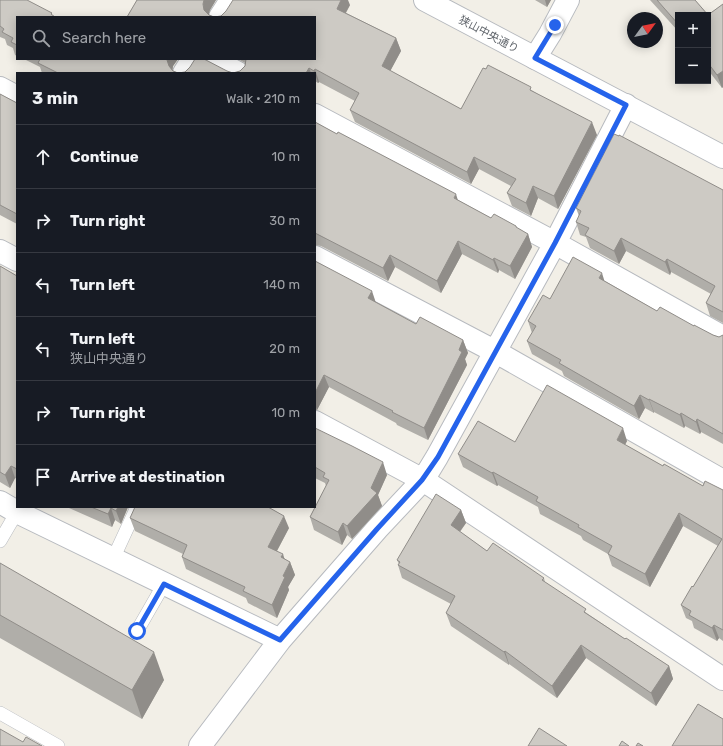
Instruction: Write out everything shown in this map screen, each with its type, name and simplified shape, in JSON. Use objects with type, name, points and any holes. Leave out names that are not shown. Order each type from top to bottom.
[{"type":"street","points":[[221,16],[231,0]]},
{"type":"street","name":"狭山中央通り","points":[[425,0],[723,157]]},
{"type":"street","points":[[535,58],[568,0]]},
{"type":"street","points":[[185,72],[192,60]]},
{"type":"street","points":[[214,60],[236,72]]},
{"type":"street","points":[[0,88],[16,97]]},
{"type":"street","points":[[200,746],[280,640],[422,480],[438,457],[555,243],[626,105]]},
{"type":"street","points":[[316,116],[555,243],[723,337]]},
{"type":"street","points":[[0,251],[16,259]]},
{"type":"street","points":[[316,258],[496,352],[723,481]]},
{"type":"street","points":[[316,423],[422,480],[722,677]]},
{"type":"street","points":[[8,507],[280,640]]},
{"type":"lane","points":[[0,541],[8,507]]},
{"type":"lane","points":[[113,559],[137,508]]},
{"type":"lane","points":[[137,631],[164,584]]},
{"type":"lane","points":[[0,713],[58,746]]},
{"type":"building","points":[[0,0],[27,0],[52,13],[51,14],[54,16],[16,16],[16,44],[11,42],[13,38],[2,32],[4,29],[0,26]]},
{"type":"building","points":[[137,0],[204,0],[204,10],[212,16],[128,16]]},
{"type":"building","points":[[233,0],[341,0],[337,9],[396,38],[382,66],[461,109],[483,68],[486,69],[488,65],[531,87],[530,90],[592,122],[554,196],[533,186],[526,203],[507,193],[516,179],[474,157],[467,172],[350,110],[359,93],[315,69],[314,71],[309,68],[307,72],[236,72],[240,71],[245,66],[246,60],[316,60],[316,16],[221,16]]},
{"type":"building","points":[[657,0],[695,0],[705,12],[675,12],[675,21]]},
{"type":"building","points":[[723,4],[723,71],[717,75],[711,67],[711,13]]},
{"type":"building","points":[[40,60],[167,60],[169,66],[176,72],[56,72],[38,63]]},
{"type":"building","points":[[194,60],[206,60],[230,72],[185,72]]},
{"type":"building","points":[[0,94],[16,102],[16,213],[0,205]]},
{"type":"building","points":[[316,123],[337,134],[338,132],[456,194],[454,198],[491,218],[494,214],[528,234],[510,266],[494,258],[493,260],[458,241],[437,281],[390,255],[383,268],[316,234]]},
{"type":"building","points":[[614,134],[619,135],[723,190],[723,312],[706,303],[715,286],[667,259],[665,262],[621,238],[614,251],[585,235],[589,228],[576,222],[581,211],[576,208]]},
{"type":"building","points":[[573,257],[602,273],[599,278],[657,311],[660,307],[713,335],[719,337],[723,335],[723,434],[697,419],[696,422],[681,413],[680,415],[640,395],[634,406],[559,363],[561,360],[527,341],[536,326],[528,321],[543,295],[550,299]]},
{"type":"building","points":[[316,262],[372,291],[368,298],[416,324],[420,317],[463,340],[459,350],[462,352],[424,428],[324,375],[316,391]]},
{"type":"building","points":[[0,266],[16,275],[16,468],[11,466],[5,475],[0,472]]},
{"type":"building","points":[[547,385],[623,428],[617,440],[663,466],[664,464],[703,486],[705,481],[723,490],[723,630],[714,625],[712,628],[689,615],[691,611],[681,605],[722,539],[679,513],[645,574],[608,554],[612,546],[578,527],[579,525],[536,501],[538,497],[458,454],[478,421],[515,442]]},
{"type":"building","points":[[316,428],[383,462],[371,488],[377,493],[347,526],[343,523],[338,532],[310,517],[316,508],[329,480],[323,477],[325,473],[316,468]]},
{"type":"building","points":[[436,494],[461,510],[451,525],[487,551],[493,543],[544,578],[542,580],[586,609],[584,612],[669,666],[651,693],[581,645],[552,686],[505,651],[504,652],[446,613],[455,596],[398,565],[400,562],[397,560]]},
{"type":"building","points":[[93,508],[111,508],[108,514]]},
{"type":"building","points":[[135,508],[270,508],[284,516],[268,547],[283,554],[281,557],[290,562],[272,605],[243,591],[245,587],[182,557],[187,545],[130,518]]},
{"type":"building","points":[[0,563],[154,652],[132,690],[0,615]]},
{"type":"building","points":[[698,704],[723,719],[723,746],[672,746]]},
{"type":"building","points":[[539,728],[567,746],[528,746]]},
{"type":"building","points":[[0,729],[23,742],[26,737],[42,746],[0,746]]},
{"type":"building","points":[[622,741],[629,746],[619,746]]},
{"type":"building","points":[[638,743],[643,746],[636,746]]},
{"type":"route","points":[[137,631],[164,584],[280,640],[422,480],[438,457],[555,243],[626,105],[535,58],[555,25]]}]
